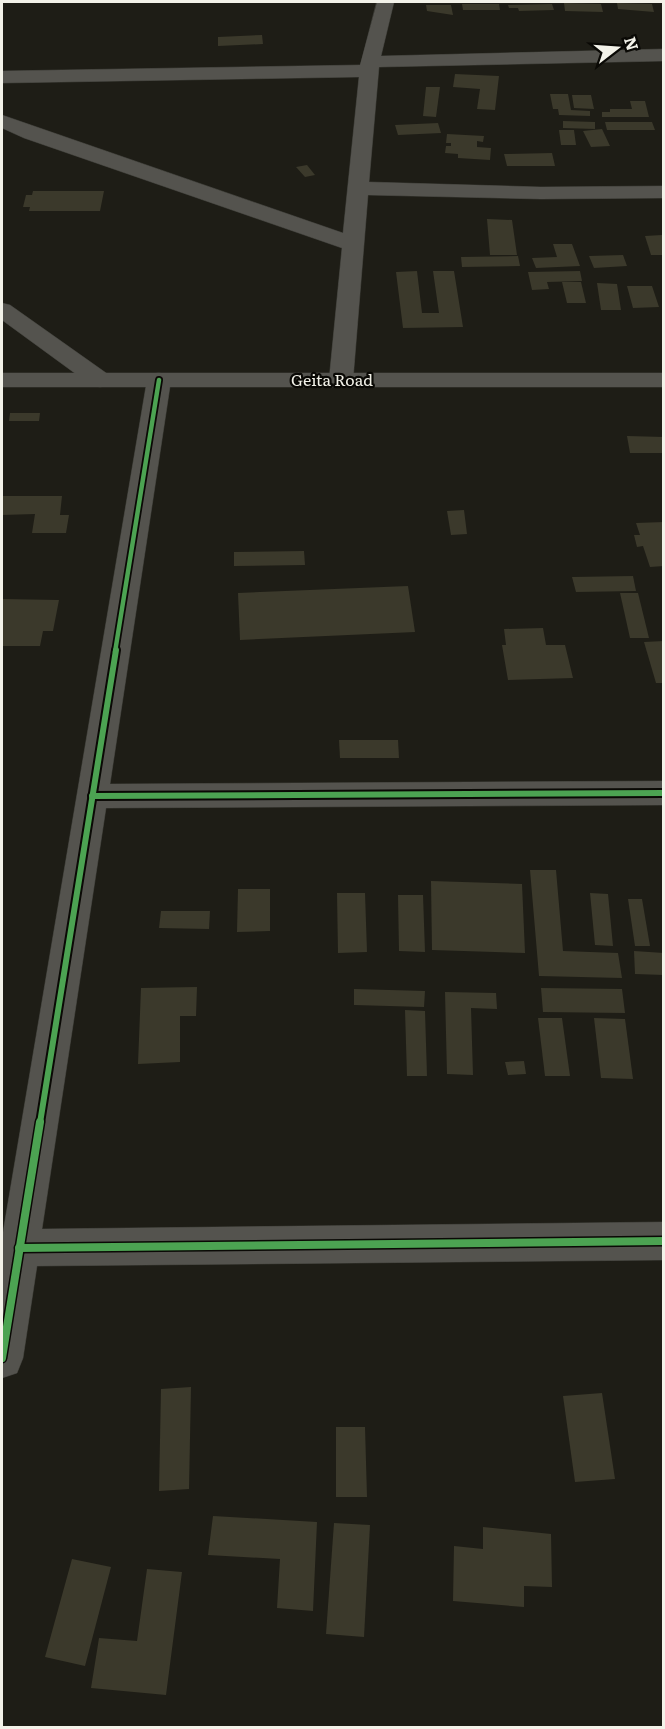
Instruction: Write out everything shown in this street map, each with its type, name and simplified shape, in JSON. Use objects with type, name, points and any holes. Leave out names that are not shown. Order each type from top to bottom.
[{"type":"street","points":[[341,380],[369,66],[385,2]]},
{"type":"street","points":[[2,77],[663,55]]},
{"type":"street","points":[[2,121],[31,134],[353,244]]},
{"type":"street","points":[[358,188],[541,193],[663,192]]},
{"type":"street","points":[[2,310],[100,380]]},
{"type":"street","name":"Geita Road","points":[[2,380],[663,380]]},
{"type":"street","points":[[2,1358],[159,380]]},
{"type":"street","points":[[92,796],[663,793]]},
{"type":"street","points":[[19,1248],[663,1241]]},
{"type":"building","points":[[564,3],[601,4],[603,12],[565,11]]},
{"type":"building","points":[[617,3],[652,4],[654,12],[618,9]]},
{"type":"building","points":[[462,4],[499,4],[500,10],[463,10]]},
{"type":"building","points":[[552,4],[554,10],[519,11],[518,8],[509,8],[508,5]]},
{"type":"building","points":[[426,5],[451,5],[453,15],[427,11]]},
{"type":"building","points":[[262,35],[263,44],[218,46],[218,37]]},
{"type":"building","points":[[455,74],[499,76],[495,110],[477,109],[480,89],[453,87]]},
{"type":"building","points":[[426,87],[440,87],[436,117],[423,116]]},
{"type":"building","points":[[550,94],[568,94],[571,110],[590,111],[590,116],[559,115],[558,109],[553,109]]},
{"type":"building","points":[[572,95],[591,95],[594,109],[574,108]]},
{"type":"building","points":[[630,101],[645,101],[649,117],[602,117],[602,112],[610,112],[610,109],[632,109]]},
{"type":"building","points":[[563,121],[595,122],[595,129],[563,128]]},
{"type":"building","points":[[605,122],[652,122],[655,130],[607,130]]},
{"type":"building","points":[[438,123],[441,133],[398,135],[395,125]]},
{"type":"building","points":[[602,129],[610,146],[591,147],[583,131]]},
{"type":"building","points":[[559,130],[574,130],[576,145],[561,145]]},
{"type":"building","points":[[447,134],[484,136],[483,142],[477,141],[477,147],[491,148],[490,160],[458,158],[458,154],[445,153],[446,146],[451,146],[451,143],[446,143]]},
{"type":"building","points":[[552,153],[555,166],[507,166],[504,154]]},
{"type":"building","points":[[307,165],[315,175],[305,177],[296,167]]},
{"type":"building","points":[[33,191],[104,191],[100,211],[29,211],[30,207],[23,207],[26,195],[32,195]]},
{"type":"building","points":[[487,219],[512,220],[517,255],[490,255]]},
{"type":"building","points":[[662,235],[664,255],[651,255],[645,236]]},
{"type":"building","points":[[553,244],[572,244],[580,266],[536,268],[532,258],[557,257]]},
{"type":"building","points":[[623,255],[627,266],[594,268],[589,256]]},
{"type":"building","points":[[518,256],[520,266],[462,267],[461,257]]},
{"type":"building","points":[[417,271],[422,313],[439,313],[433,271],[454,271],[463,327],[403,328],[396,272]]},
{"type":"building","points":[[580,271],[582,281],[547,282],[549,289],[532,290],[528,272]]},
{"type":"building","points":[[562,282],[581,282],[586,303],[567,303]]},
{"type":"building","points":[[597,283],[617,284],[621,310],[601,310]]},
{"type":"building","points":[[627,286],[652,286],[659,307],[633,308]]},
{"type":"building","points":[[10,413],[40,413],[39,421],[9,421]]},
{"type":"building","points":[[627,436],[664,437],[664,453],[630,453]]},
{"type":"building","points":[[2,496],[62,496],[60,515],[69,515],[66,533],[32,533],[35,514],[2,515]]},
{"type":"building","points":[[464,510],[467,534],[451,535],[447,511]]},
{"type":"building","points":[[664,522],[664,566],[650,567],[643,546],[637,547],[634,535],[640,535],[636,523]]},
{"type":"building","points":[[304,551],[305,565],[234,566],[234,552]]},
{"type":"building","points":[[633,576],[636,591],[576,592],[572,577]]},
{"type":"building","points":[[408,586],[415,632],[240,640],[238,593]]},
{"type":"building","points":[[620,593],[638,593],[649,638],[630,638]]},
{"type":"building","points":[[2,599],[59,600],[53,631],[43,631],[40,646],[2,646]]},
{"type":"building","points":[[543,628],[546,645],[565,645],[573,678],[508,680],[502,645],[506,645],[504,629]]},
{"type":"building","points":[[664,641],[664,683],[656,683],[644,642]]},
{"type":"building","points":[[339,740],[398,740],[399,758],[340,758]]},
{"type":"building","points":[[530,870],[556,870],[563,951],[618,953],[622,978],[539,976]]},
{"type":"building","points":[[431,881],[522,884],[525,953],[432,950]]},
{"type":"building","points":[[238,889],[270,889],[270,931],[237,932]]},
{"type":"building","points":[[337,893],[365,893],[367,952],[338,953]]},
{"type":"building","points":[[590,893],[608,894],[613,946],[595,945]]},
{"type":"building","points":[[398,895],[423,895],[425,952],[399,951]]},
{"type":"building","points":[[628,899],[642,899],[650,946],[635,946]]},
{"type":"building","points":[[161,911],[210,911],[209,929],[159,928]]},
{"type":"building","points":[[634,951],[664,953],[664,975],[635,974]]},
{"type":"building","points":[[197,987],[196,1016],[180,1016],[180,1062],[138,1064],[141,988]]},
{"type":"building","points":[[541,988],[622,989],[625,1013],[543,1012]]},
{"type":"building","points":[[354,989],[425,991],[424,1007],[354,1005]]},
{"type":"building","points":[[445,992],[496,993],[497,1009],[471,1008],[473,1075],[447,1074]]},
{"type":"building","points":[[405,1010],[425,1011],[427,1076],[407,1076]]},
{"type":"building","points":[[538,1018],[562,1018],[570,1076],[545,1076]]},
{"type":"building","points":[[594,1018],[625,1019],[633,1079],[601,1078]]},
{"type":"building","points":[[524,1061],[526,1074],[508,1075],[505,1062]]},
{"type":"building","points":[[191,1387],[189,1489],[159,1491],[161,1389]]},
{"type":"building","points":[[602,1393],[615,1479],[575,1482],[563,1396]]},
{"type":"building","points":[[336,1427],[365,1427],[367,1497],[336,1497]]},
{"type":"building","points":[[213,1516],[317,1522],[313,1611],[277,1608],[280,1559],[208,1555]]},
{"type":"building","points":[[334,1523],[370,1525],[364,1637],[326,1634]]},
{"type":"building","points":[[483,1527],[551,1534],[552,1587],[524,1586],[524,1607],[453,1601],[454,1546],[483,1549]]},
{"type":"building","points":[[72,1559],[111,1567],[85,1666],[45,1657]]},
{"type":"building","points":[[147,1569],[182,1572],[166,1695],[91,1688],[99,1638],[137,1641]]},
{"type":"cycle path","points":[[2,1358],[159,380]]},
{"type":"cycle path","points":[[92,796],[664,793]]},
{"type":"cycle path","points":[[19,1248],[664,1241]]}]
